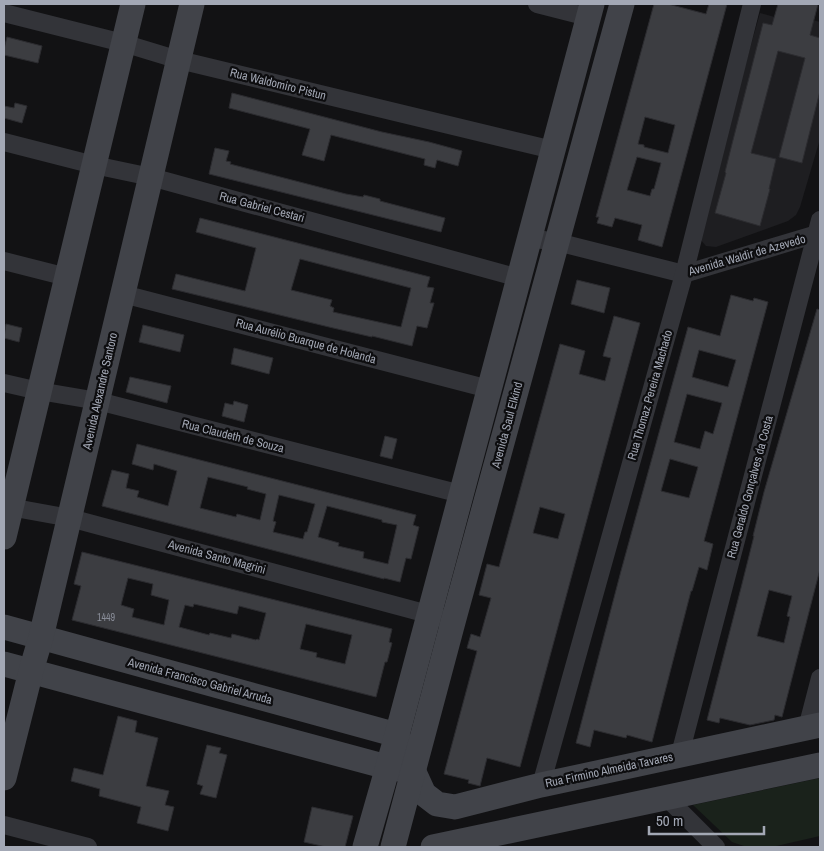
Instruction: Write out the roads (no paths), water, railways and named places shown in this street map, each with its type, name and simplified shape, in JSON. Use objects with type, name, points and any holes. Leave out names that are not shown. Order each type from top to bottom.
[{"type":"main road","points":[[4,537],[7,507],[39,392],[133,4]]},
{"type":"main road","name":"Avenida Alexandre Santoro","points":[[4,778],[70,518],[192,4]]},
{"type":"main road","name":"Avenida Saul Elkind","points":[[393,847],[622,4]]},
{"type":"main road","points":[[364,847],[429,614],[590,10]]},
{"type":"main road","name":"Avenida Francisco Gabriel Arruda","points":[[4,627],[396,735]]},
{"type":"main road","points":[[4,664],[387,767],[414,772]]},
{"type":"main road","name":"Rua Firmino Almeida Tavares","points":[[396,735],[424,794],[437,804],[455,807],[541,785],[813,726]]},
{"type":"main road","points":[[433,847],[820,765]]},
{"type":"street","points":[[537,4],[590,10]]},
{"type":"street","name":"Rua Thomaz Pereira Machado","points":[[541,785],[684,274],[752,4]]},
{"type":"street","name":"Rua Waldomiro Pistun","points":[[4,13],[123,43],[179,60],[553,150]]},
{"type":"street","name":"Rua Gabriel Cestari","points":[[4,142],[94,165],[151,177],[519,278]]},
{"type":"street","name":"Avenida Waldir de Azevedo","points":[[529,238],[557,242],[684,274],[819,230]]},
{"type":"street","name":"Rua Geraldo Gonçalves da Costa","points":[[680,754],[819,230]]},
{"type":"street","points":[[4,261],[67,277]]},
{"type":"street","name":"Rua Aurélio Buarque de Holanda","points":[[123,294],[489,389]]},
{"type":"street","name":"Rua Claudeth de Souza","points":[[4,383],[39,392],[98,402],[461,494]]},
{"type":"street","name":"Avenida Santo Magrini","points":[[7,507],[70,518],[453,622]]},
{"type":"street","points":[[813,726],[820,678]]},
{"type":"street","points":[[666,798],[716,847]]},
{"type":"street","points":[[4,825],[88,847]]}]
